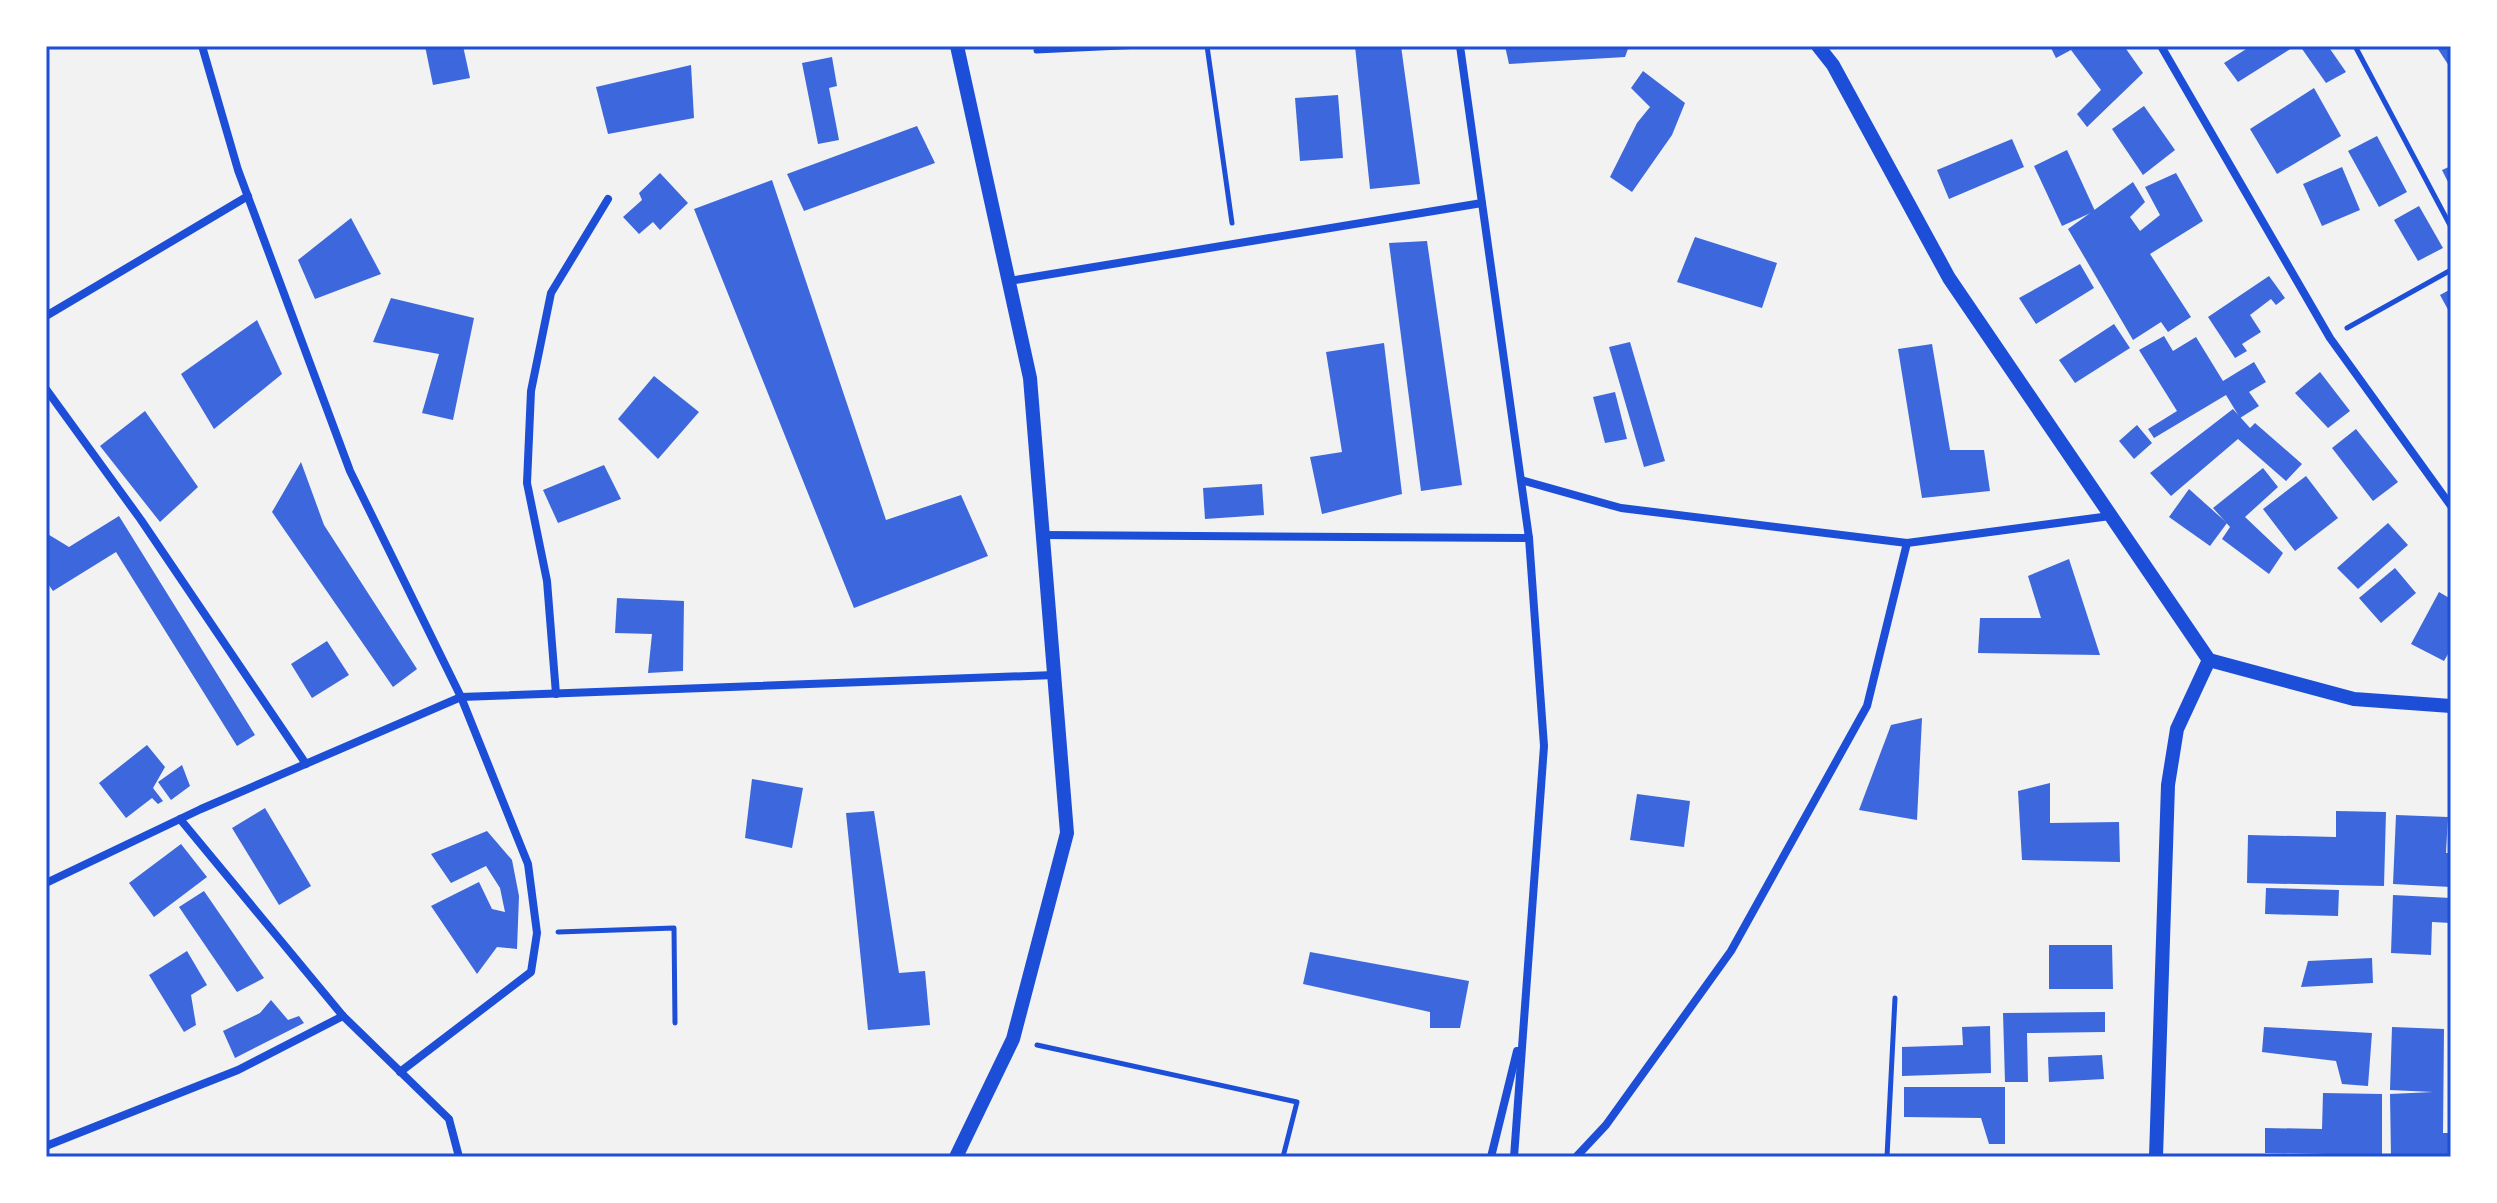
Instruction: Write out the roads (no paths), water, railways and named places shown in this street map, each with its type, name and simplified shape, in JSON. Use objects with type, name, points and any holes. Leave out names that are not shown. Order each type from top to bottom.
[{"type":"street","points":[[202,46],[248,196],[350,471],[461,697],[528,864],[537,933],[531,972],[400,1072]]},
{"type":"street","points":[[956,1157],[1013,1039],[1067,833],[1030,378],[957,46]]},
{"type":"street","points":[[1460,46],[1529,538],[1544,746],[1514,1157]]},
{"type":"street","points":[[1818,46],[1833,65],[1949,278],[2209,660],[2354,699],[2451,706]]},
{"type":"street","points":[[2161,46],[2330,338],[2451,506]]},
{"type":"street","points":[[46,316],[248,196]]},
{"type":"street","points":[[556,694],[547,581],[527,483],[531,391],[551,293],[608,199]]},
{"type":"street","points":[[1009,281],[1482,203]]},
{"type":"street","points":[[46,389],[141,520],[306,764]]},
{"type":"street","points":[[1521,480],[1621,508],[1907,543],[2111,516]]},
{"type":"street","points":[[1043,535],[1529,538]]},
{"type":"street","points":[[1576,1157],[1606,1125],[1731,951],[1867,706],[1907,543]]},
{"type":"street","points":[[2156,1157],[2168,785],[2177,729],[2209,660]]},
{"type":"street","points":[[46,883],[180,819],[461,697],[1054,675]]},
{"type":"street","points":[[180,819],[343,1016],[449,1119],[459,1157]]},
{"type":"street","points":[[46,1146],[238,1070],[343,1016]]},
{"type":"street","points":[[1491,1157],[1523,1027]]}]
